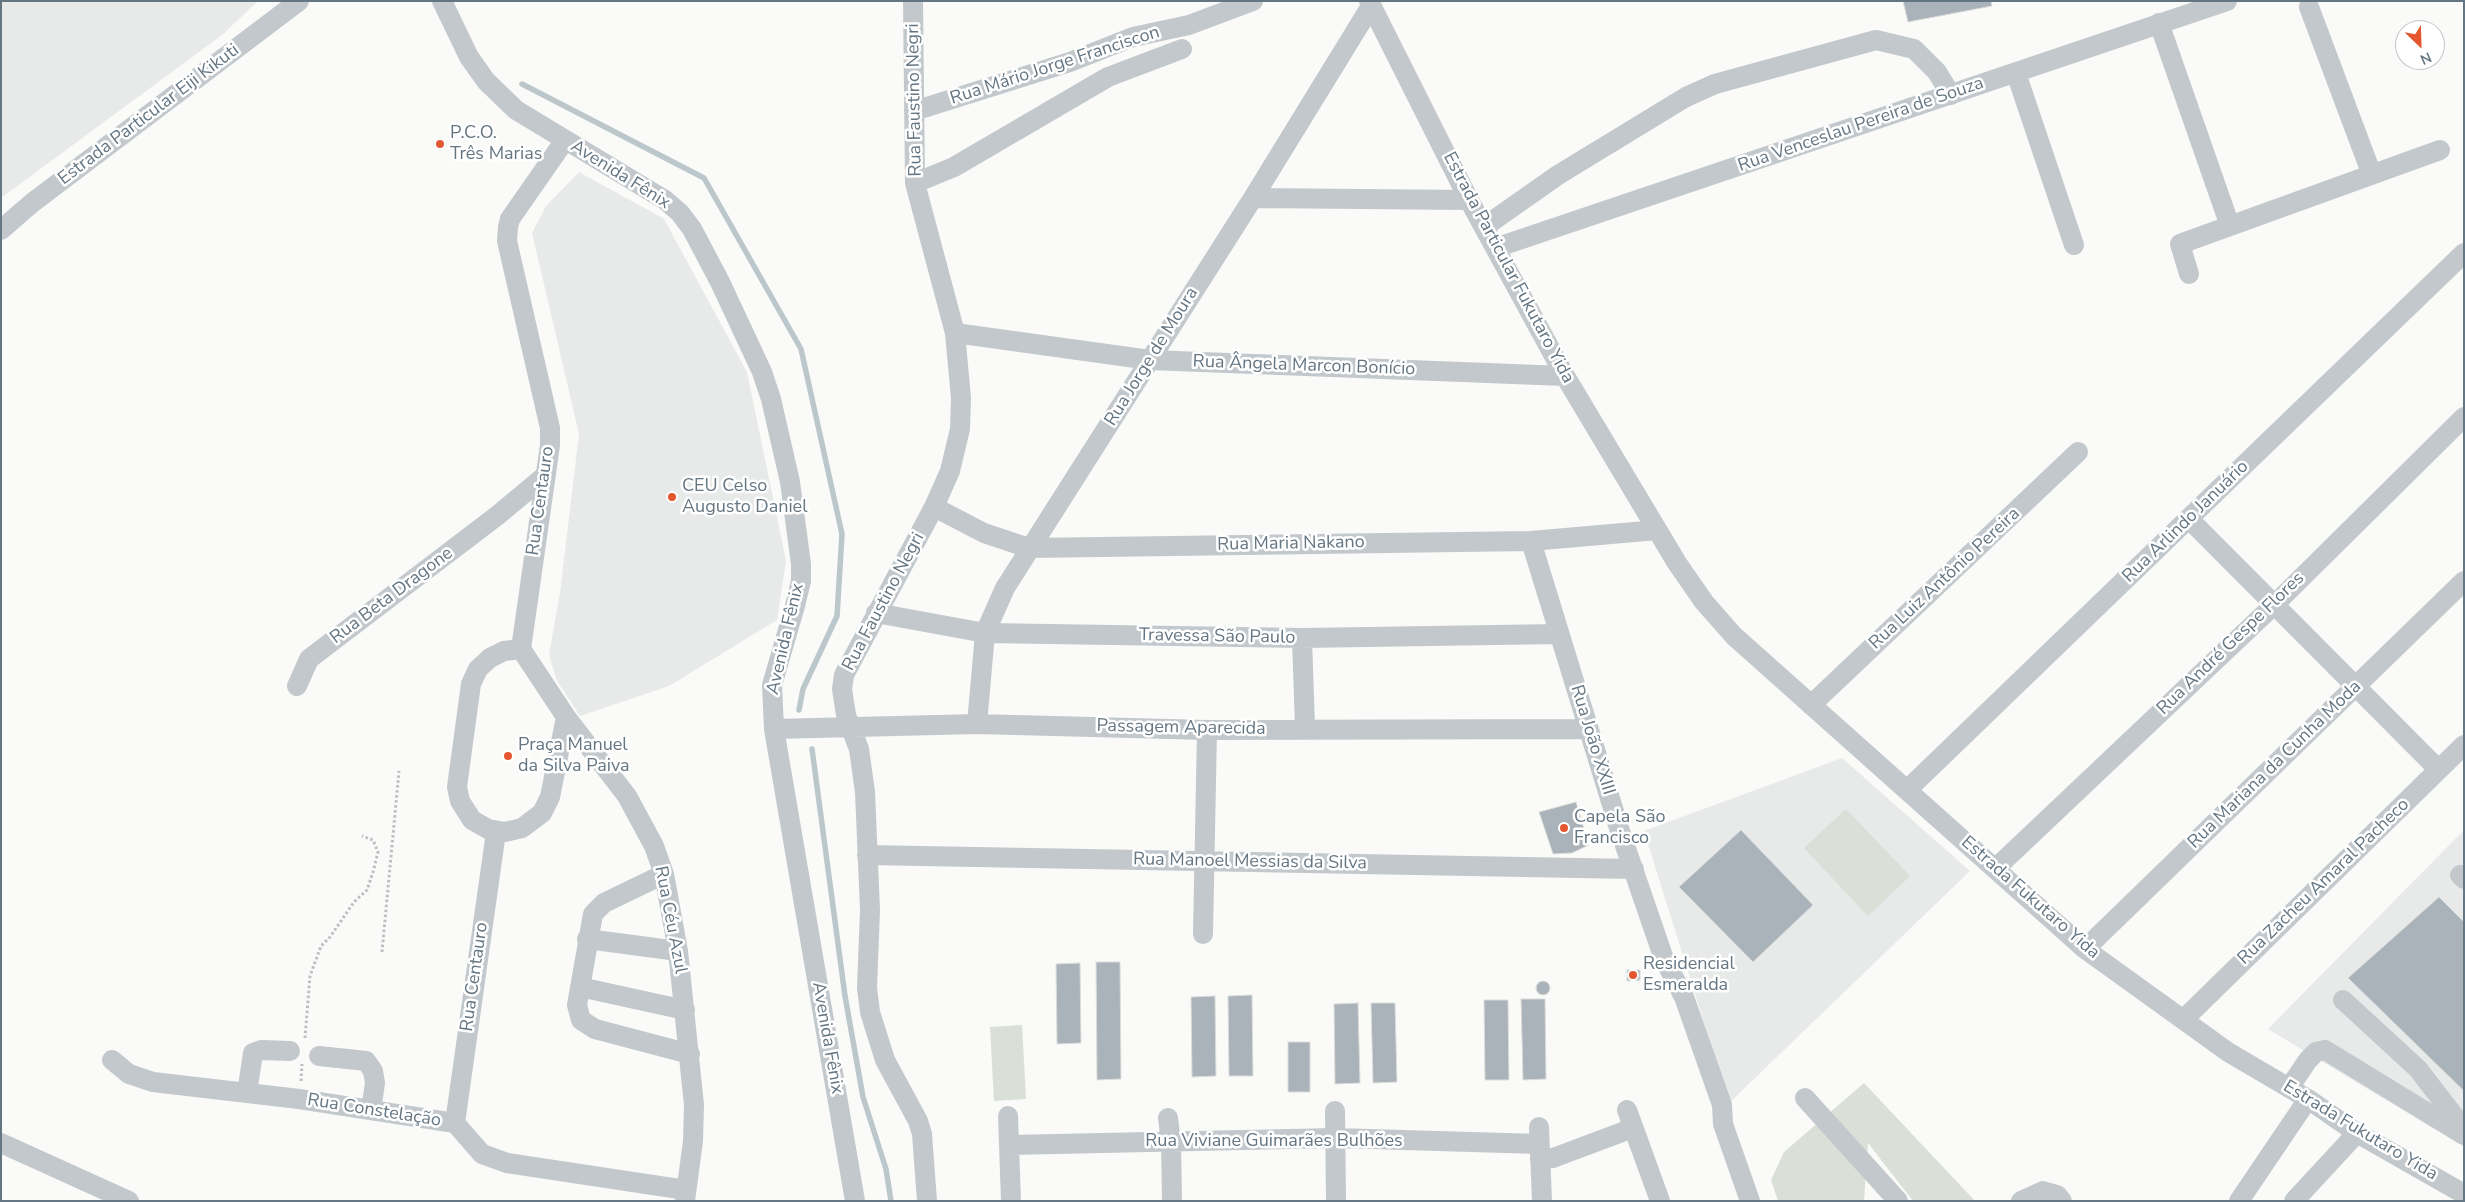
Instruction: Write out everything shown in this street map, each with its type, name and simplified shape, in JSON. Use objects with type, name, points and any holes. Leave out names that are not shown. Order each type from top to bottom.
[{"type":"street","name":"Estrada Particular Eiji Kikuti","points":[[1,230],[32,203],[299,1]]},
{"type":"street","name":"Avenida Fênix","points":[[442,1],[469,57],[486,80],[516,110],[665,200],[680,214],[692,229],[720,282],[762,372],[771,399],[790,482],[801,564],[799,589],[772,685],[774,730],[854,1201]]},
{"type":"street","name":"Rua Faustino Negri","points":[[913,1],[915,183],[955,333],[961,398],[960,429],[950,471],[934,507],[844,675],[843,703],[859,749],[862,769],[870,910],[867,988],[870,1012],[885,1060],[918,1120],[922,1134],[927,1201]]},
{"type":"street","name":"Rua Mário Jorge Franciscon","points":[[914,111],[1070,62],[1133,37],[1189,25],[1253,1]]},
{"type":"street","name":"Rua Venceslau Pereira de Souza","points":[[1495,248],[2227,1]]},
{"type":"street","name":"Rua Jorge de Moura","points":[[977,724],[985,633],[1005,588],[1253,198],[1370,4]]},
{"type":"street","name":"Estrada Particular Fukutaro Yida","points":[[1370,4],[1495,248],[1565,376],[1657,530]]},
{"type":"street","points":[[2309,7],[2372,175]]},
{"type":"street","points":[[2159,23],[2230,226]]},
{"type":"street","points":[[1484,227],[1558,175],[1686,97],[1714,84],[1876,40],[1914,49],[1937,72],[1951,95]]},
{"type":"street","points":[[915,183],[954,167],[1108,77],[1182,49]]},
{"type":"street","points":[[2016,73],[2074,245]]},
{"type":"street","name":"Rua Centauro","points":[[521,649],[549,458],[550,428],[507,234],[510,218],[564,140]]},
{"type":"street","points":[[2189,274],[2180,244],[2440,150]]},
{"type":"street","points":[[1253,198],[1469,200]]},
{"type":"street","name":"Rua Arlindo Januário","points":[[1907,790],[2464,253]]},
{"type":"street","name":"Rua Ângela Marcon Bonício","points":[[955,333],[1150,360],[1565,376]]},
{"type":"street","name":"Rua André Gespe Flores","points":[[1996,868],[2274,604],[2464,417]]},
{"type":"street","name":"Rua Luiz Antônio Pereira","points":[[1811,705],[2078,452]]},
{"type":"street","name":"Rua Beta Dragone","points":[[297,686],[310,659],[498,515],[546,475]]},
{"type":"street","name":"Rua Maria Nakano","points":[[934,507],[984,533],[1029,548],[1531,541],[1657,530]]},
{"type":"street","points":[[498,515],[540,512]]},
{"type":"street","points":[[2189,519],[2357,685],[2438,769]]},
{"type":"street","name":"Estrada Fukutaro Yida","points":[[1657,530],[1704,602],[1728,629],[2085,949],[2228,1052],[2308,1099],[2357,1133],[2464,1194]]},
{"type":"street","name":"Rua João XXIII","points":[[1531,541],[1588,729],[1634,869],[1667,966],[1688,1006],[1722,1106],[1723,1124],[1750,1201]]},
{"type":"street","name":"Rua Mariana da Cunha Moda","points":[[2085,949],[2464,581]]},
{"type":"street","name":"Travessa São Paulo","points":[[876,613],[985,633],[1302,638],[1559,634]]},
{"type":"street","points":[[1302,638],[1305,728]]},
{"type":"street","points":[[521,649],[504,651],[490,658],[478,669],[471,684],[459,772],[458,794],[466,814],[480,826],[496,832],[513,831],[522,828],[542,813],[550,797],[566,717]]},
{"type":"street","name":"Rua Céu Azul","points":[[521,649],[566,717],[631,803],[654,846],[664,874],[678,951],[694,1105],[693,1141],[686,1196]]},
{"type":"street","name":"Passagem Aparecida","points":[[774,730],[977,724],[1207,730],[1305,728],[1588,729]]},
{"type":"street","points":[[1203,934],[1207,730]]},
{"type":"street","name":"Rua Zacheu Amaral Pacheco","points":[[2184,1019],[2464,744]]},
{"type":"street","name":"Rua Centauro","points":[[455,1123],[496,832]]},
{"type":"street","name":"Rua Manoel Messias da Silva","points":[[867,855],[1634,869]]},
{"type":"street","points":[[664,874],[604,903],[593,914],[587,939],[577,1005],[581,1020],[595,1029],[690,1054]]},
{"type":"street","points":[[587,939],[678,951]]},
{"type":"street","points":[[580,987],[684,1010]]},
{"type":"street","points":[[2343,1000],[2418,1069],[2464,1129]]},
{"type":"street","points":[[247,1093],[253,1054],[261,1050],[366,1061],[373,1071],[375,1083],[370,1110]]},
{"type":"street","points":[[2289,1088],[2308,1060],[2316,1052],[2325,1050],[2464,1135]]},
{"type":"street","name":"Rua Constelação","points":[[112,1060],[129,1074],[153,1082],[299,1099],[455,1123],[482,1154],[507,1163],[686,1196]]},
{"type":"street","points":[[1805,1098],[1898,1201]]},
{"type":"street","points":[[2239,1201],[2308,1099]]},
{"type":"street","points":[[1335,1111],[1336,1201]]},
{"type":"street","points":[[1008,1116],[1011,1201]]},
{"type":"street","points":[[1168,1118],[1172,1201]]},
{"type":"street","name":"Rua Viviane Guimarães Bulhões","points":[[1009,1145],[1336,1138],[1539,1144],[1553,1158],[1630,1119],[1654,1199]]},
{"type":"street","points":[[2294,1201],[2357,1133]]},
{"type":"street","points":[[1,1143],[129,1201]]},
{"type":"street","points":[[1539,1144],[1542,1201]]},
{"type":"street","points":[[2021,1201],[2043,1191],[2057,1195],[2062,1201]]},
{"type":"path","points":[[382,952],[399,771]]},
{"type":"path","points":[[299,1099],[310,976],[321,946],[330,937],[354,902],[367,890],[378,852],[373,840],[362,836]]},
{"type":"shaded area","points":[[1,1],[258,1],[222,35],[1,198]]},
{"type":"shaded area","name":"CEU Celso Augusto Daniel","points":[[579,172],[664,219],[747,372],[786,561],[777,620],[669,686],[580,716],[556,679],[549,654],[560,593],[579,434],[532,233],[546,206]]},
{"type":"shaded area","points":[[1842,758],[1970,871],[1729,1103],[1644,831]]},
{"type":"shaded area","points":[[1846,809],[1910,876],[1868,916],[1804,848]]},
{"type":"shaded area","points":[[2464,830],[2464,1147],[2268,1029]]},
{"type":"shaded area","points":[[1022,1025],[1026,1099],[994,1101],[990,1027]]},
{"type":"shaded area","points":[[1864,1083],[1975,1201],[1913,1201],[1868,1143],[1864,1201],[1778,1201],[1771,1180],[1784,1152]]},
{"type":"building","points":[[1903,1],[1991,1],[1992,6],[1908,22]]},
{"type":"building","name":"Capela São Francisco","points":[[1576,802],[1589,845],[1572,853],[1553,854],[1539,812]]},
{"type":"building","points":[[1741,830],[1813,905],[1753,962],[1679,887]]},
{"type":"building","points":[[2439,897],[2464,922],[2464,1091],[2348,978]]},
{"type":"building","points":[[1096,962],[1120,962],[1121,1079],[1097,1080]]},
{"type":"building","points":[[1080,963],[1081,1043],[1057,1044],[1056,964]]},
{"type":"building","name":"Residencial Esmeralda","points":[[1627,970],[1640,970],[1640,980],[1627,981]]},
{"type":"building","points":[[1540,981],[1546,981],[1550,988],[1546,995],[1540,995],[1536,991],[1536,985]]},
{"type":"building","points":[[1252,995],[1253,1076],[1229,1076],[1228,996]]},
{"type":"building","points":[[1215,996],[1216,1076],[1192,1077],[1191,997]]},
{"type":"building","points":[[1521,999],[1545,999],[1546,1079],[1523,1080]]},
{"type":"building","points":[[1484,1000],[1508,1000],[1509,1080],[1485,1080]]},
{"type":"building","points":[[1358,1003],[1360,1083],[1335,1084],[1334,1004]]},
{"type":"building","points":[[1371,1003],[1395,1003],[1397,1082],[1373,1083]]},
{"type":"building","points":[[1288,1042],[1310,1042],[1310,1092],[1288,1092]]},
{"type":"waterway","points":[[522,84],[704,178],[801,349],[842,534],[837,616],[803,689],[799,710]]},
{"type":"waterway","points":[[812,749],[845,996],[863,1097],[886,1169],[891,1201]]},
{"type":"place","name":"P.C.O. Três Marias","points":[[440,144]]},
{"type":"place","name":"CEU Celso Augusto Daniel","points":[[672,497]]},
{"type":"place","name":"Praça Manuel da Silva Paiva","points":[[508,756]]},
{"type":"place","name":"Capela São Francisco","points":[[1564,828]]},
{"type":"place","name":"Residencial Esmeralda","points":[[1633,975]]}]
